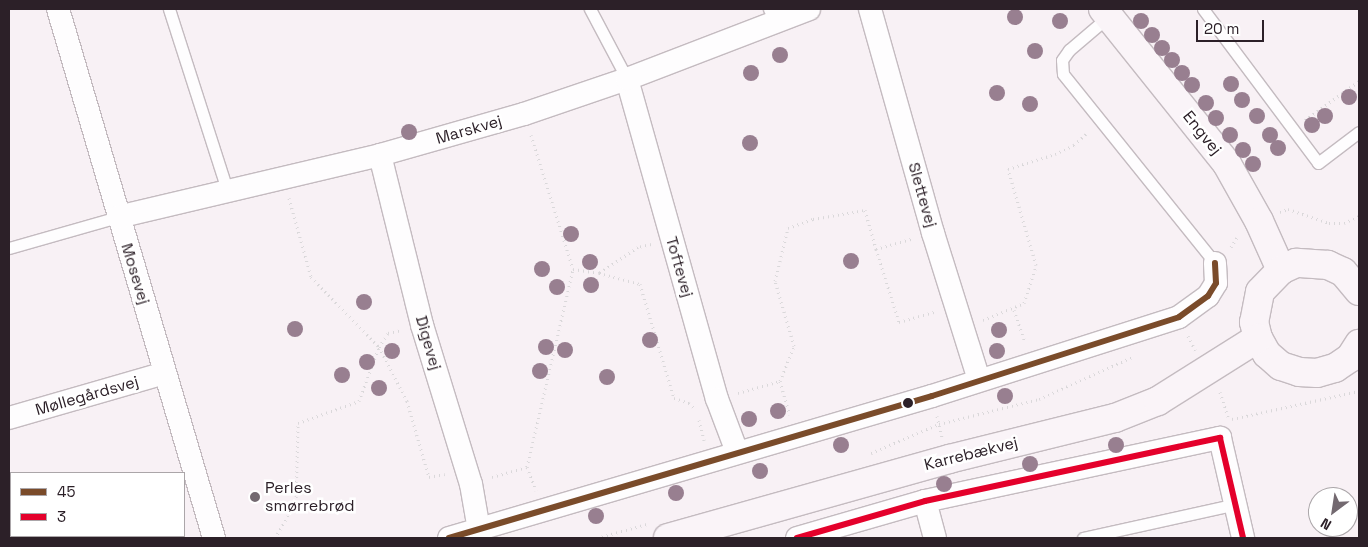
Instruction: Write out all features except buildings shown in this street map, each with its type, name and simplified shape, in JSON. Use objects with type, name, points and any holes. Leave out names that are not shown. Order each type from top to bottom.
[{"type":"street","name":"Mosevej","points":[[58,9],[214,538]]},
{"type":"street","name":"Marskvej","points":[[118,217],[380,155],[524,114],[627,79],[772,16],[809,9]]},
{"type":"street","name":"Slettevej","points":[[870,9],[933,233],[979,380]]},
{"type":"street","name":"Engvej","points":[[1106,12],[1227,164],[1259,222],[1282,270]]},
{"type":"street","name":"Toftevej","points":[[627,79],[717,399],[737,452]]},
{"type":"street","name":"Digevej","points":[[380,155],[422,325],[471,484],[479,530]]},
{"type":"street","points":[[449,538],[932,396],[1179,318],[1208,296],[1216,283],[1215,262]]},
{"type":"street","points":[[1354,273],[1313,262],[1282,270],[1260,292],[1254,322],[1258,338],[1267,354],[1281,366],[1299,372],[1317,373],[1335,368],[1350,358],[1359,344]]},
{"type":"street","name":"Karrebækvej","points":[[668,538],[949,459],[1115,418],[1158,401],[1258,338]]},
{"type":"street","name":"Møllegårdsvej","points":[[9,418],[166,373]]},
{"type":"street","points":[[796,538],[925,501],[1225,429],[1243,538]]},
{"type":"street","points":[[925,501],[935,538]]},
{"type":"lane","points":[[170,9],[228,192]]},
{"type":"lane","points":[[590,9],[627,79]]},
{"type":"lane","points":[[1203,9],[1318,163],[1359,132]]},
{"type":"lane","points":[[1106,12],[1069,50],[1062,60],[1063,74],[1099,122],[1215,262]]},
{"type":"lane","points":[[9,248],[118,217]]},
{"type":"lane","points":[[1083,538],[1236,504]]},
{"type":"path","points":[[1293,129],[1359,81]]},
{"type":"path","points":[[524,114],[573,268],[527,467],[543,510]]},
{"type":"path","points":[[796,435],[780,381],[794,346],[775,281],[788,228],[813,219],[865,210],[899,322],[1014,310],[1024,303],[1036,265],[1008,169],[1074,146],[1099,122]]},
{"type":"path","points":[[284,178],[311,277],[379,347],[407,402],[429,477],[452,472],[471,484],[527,467]]},
{"type":"path","points":[[1259,222],[1288,209],[1329,223],[1344,223],[1359,216]]},
{"type":"path","points":[[876,248],[933,233]]},
{"type":"path","points":[[599,273],[638,247],[672,240]]},
{"type":"path","points":[[573,268],[640,284],[674,398],[689,403],[696,410],[710,461]]},
{"type":"path","points":[[1014,310],[1032,364]]},
{"type":"path","points":[[1179,318],[1205,371],[1220,391],[1225,429],[1359,392]]},
{"type":"path","points":[[275,538],[296,502],[298,423],[359,401],[379,347],[388,333],[422,325]]},
{"type":"path","points":[[717,399],[780,381]]},
{"type":"path","points":[[932,396],[949,459]]},
{"type":"transit line","name":"45","points":[[449,538],[932,396],[1179,317],[1208,296],[1216,283],[1215,263]]},
{"type":"transit line","name":"3","points":[[797,538],[925,501],[1220,438],[1243,538]]},
{"type":"place","name":"Perles smørrebrød","points":[[255,497]]}]
